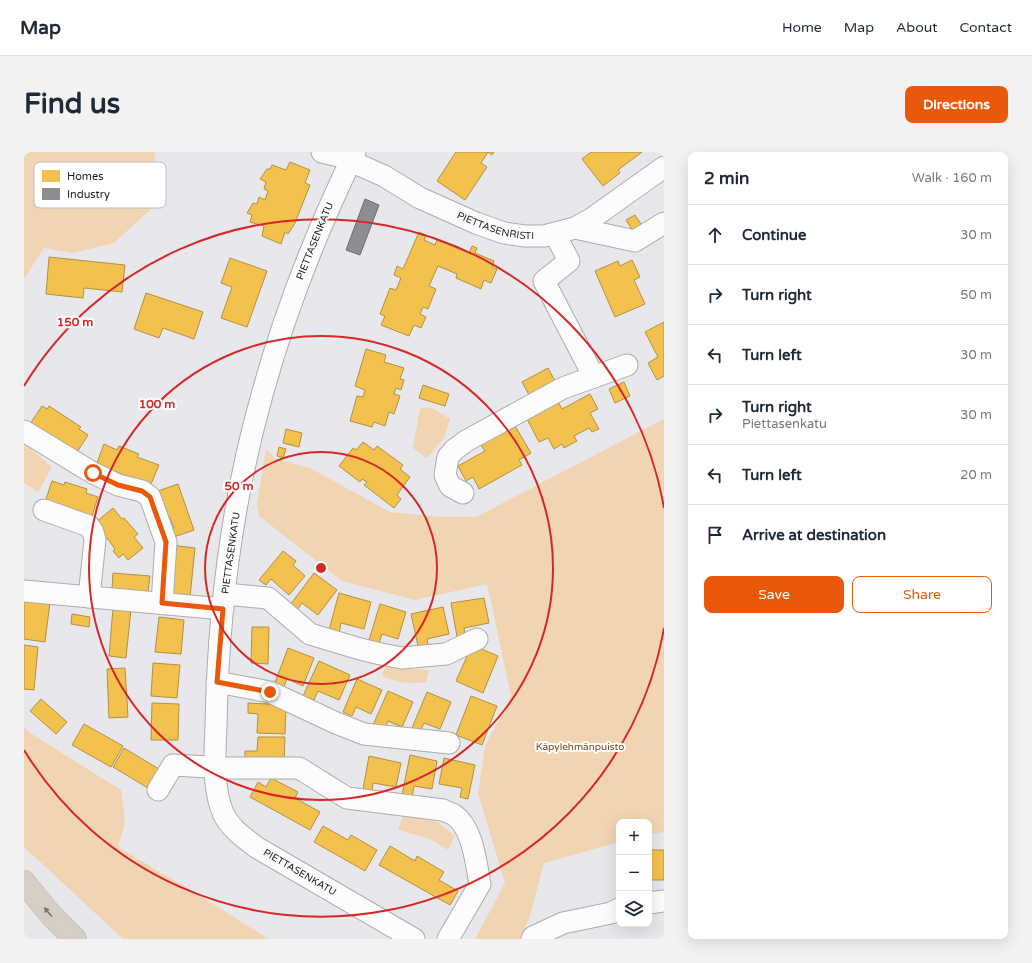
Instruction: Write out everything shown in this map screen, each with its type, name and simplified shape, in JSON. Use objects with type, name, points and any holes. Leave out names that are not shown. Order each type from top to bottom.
[{"type":"highway","points":[[24,882],[51,915],[75,939]]},
{"type":"street","name":"PIETTASENRISTI","points":[[322,152],[338,156],[353,156],[420,198],[504,234],[525,236],[544,236],[575,228],[591,219],[664,167]]},
{"type":"street","name":"PIETTASENKATU","points":[[353,156],[325,214],[282,328],[262,396],[243,475],[232,534],[224,601],[217,682],[215,767],[223,812],[228,821],[243,837],[256,847],[414,939]]},
{"type":"street","points":[[575,228],[636,241],[664,223]]},
{"type":"street","points":[[555,234],[569,261],[544,281],[594,377]]},
{"type":"street","points":[[463,493],[450,486],[445,475],[448,457],[454,450],[466,441],[564,388],[627,364]]},
{"type":"street","points":[[24,431],[93,473],[118,485],[142,491],[150,497],[166,542],[162,603]]},
{"type":"street","points":[[44,510],[89,526],[94,532],[95,540],[89,597]]},
{"type":"street","points":[[24,591],[162,603],[268,598],[310,634],[360,650],[402,658],[446,654],[477,639]]},
{"type":"street","points":[[217,682],[270,692],[336,723],[364,734],[449,743]]},
{"type":"street","points":[[158,790],[173,765],[226,768],[299,768],[348,798],[443,810],[454,815],[462,824],[470,840],[480,884],[448,939]]},
{"type":"street","points":[[652,903],[664,901]]},
{"type":"street","points":[[532,939],[533,937],[563,923],[611,913],[616,910]]},
{"type":"green space","points":[[24,152],[155,152],[154,162],[34,162],[34,208],[152,208],[114,243],[73,253],[44,248],[24,279]]},
{"type":"green space","points":[[420,408],[432,408],[450,419],[444,438],[427,458],[413,448]]},
{"type":"green space","name":"Käpylehmänpuisto","points":[[664,419],[664,832],[652,834],[652,819],[616,819],[616,843],[544,863],[530,916],[520,939],[475,939],[505,883],[478,793],[485,746],[511,696],[487,584],[415,600],[342,581],[259,516],[257,504],[266,449],[276,459],[310,468],[390,512],[441,517],[476,517]]},
{"type":"green space","points":[[24,444],[52,467],[38,492],[24,483]]},
{"type":"green space","points":[[386,664],[405,668],[429,670],[426,682],[404,682],[382,676]]},
{"type":"green space","points":[[24,726],[27,731],[121,790],[125,822],[118,847],[269,939],[123,939],[24,847]]},
{"type":"green space","points":[[404,813],[439,823],[455,836],[448,850],[430,839],[398,830]]},
{"type":"building: Homes","points":[[456,152],[488,152],[481,163],[487,167],[465,200],[437,181]]},
{"type":"building: Homes","points":[[591,152],[642,152],[618,170],[620,173],[603,186],[582,159]]},
{"type":"building: Homes","points":[[290,162],[310,170],[305,183],[310,185],[295,223],[288,234],[285,232],[281,244],[262,236],[264,226],[250,222],[252,215],[247,213],[253,203],[257,204],[259,197],[265,200],[268,191],[264,189],[266,182],[260,179],[267,169],[270,169],[272,165],[286,170]]},
{"type":"building: Homes","points":[[635,215],[643,227],[634,233],[626,220]]},
{"type":"building: Homes","points":[[419,232],[426,235],[424,240],[435,245],[437,240],[469,253],[472,246],[477,248],[475,253],[494,261],[492,267],[497,269],[491,283],[484,280],[481,289],[456,278],[457,274],[438,266],[429,286],[436,289],[428,309],[423,307],[420,314],[426,317],[421,328],[414,325],[409,336],[381,325],[385,316],[380,314],[390,288],[396,290],[401,278],[394,275],[397,266],[403,269]]},
{"type":"building: Homes","points":[[49,257],[125,265],[122,292],[84,288],[83,298],[46,294]]},
{"type":"building: Homes","points":[[230,258],[267,271],[247,327],[221,318],[232,287],[221,283]]},
{"type":"building: Homes","points":[[632,260],[640,277],[634,280],[645,304],[615,317],[595,271],[618,261],[620,266]]},
{"type":"building: Homes","points":[[146,293],[203,312],[194,339],[163,328],[159,338],[134,329]]},
{"type":"building: Homes","points":[[664,322],[664,376],[657,380],[648,363],[658,357],[645,332]]},
{"type":"building: Homes","points":[[366,349],[386,355],[384,362],[404,368],[400,379],[404,380],[401,390],[396,388],[394,394],[400,396],[394,414],[389,412],[385,426],[374,422],[372,427],[350,421],[357,396],[363,397],[365,390],[355,386]]},
{"type":"building: Homes","points":[[548,368],[555,381],[529,395],[522,382]]},
{"type":"building: Homes","points":[[624,382],[630,396],[615,403],[609,389]]},
{"type":"building: Homes","points":[[423,385],[449,394],[445,406],[419,398]]},
{"type":"building: Homes","points":[[590,394],[598,409],[590,413],[599,429],[592,432],[589,428],[574,436],[577,441],[564,448],[562,444],[554,449],[548,438],[539,442],[527,419],[556,398],[562,409]]},
{"type":"building: Homes","points":[[42,406],[47,409],[49,406],[81,427],[79,429],[88,435],[74,457],[28,427]]},
{"type":"building: Homes","points":[[515,426],[531,453],[519,460],[522,465],[479,489],[473,477],[466,481],[458,466],[485,451],[481,445]]},
{"type":"building: Homes","points":[[286,429],[302,433],[299,447],[283,443]]},
{"type":"building: Homes","points":[[363,442],[374,450],[377,446],[403,465],[400,469],[410,477],[397,495],[401,499],[394,508],[364,485],[367,482],[362,479],[360,482],[339,466],[353,448],[356,450]]},
{"type":"building: Homes","points":[[104,444],[117,450],[119,446],[139,454],[137,457],[159,465],[151,484],[124,480],[126,476],[114,471],[112,476],[97,463]]},
{"type":"building: Homes","points":[[279,447],[286,449],[283,458],[277,456]]},
{"type":"building: Homes","points":[[52,481],[64,485],[65,482],[87,489],[86,493],[98,497],[91,519],[45,502]]},
{"type":"building: Homes","points":[[178,484],[194,530],[171,538],[168,530],[174,528],[169,516],[164,518],[155,492]]},
{"type":"building: Homes","points":[[113,508],[138,534],[134,537],[143,548],[128,560],[123,554],[119,558],[113,551],[115,549],[107,538],[105,540],[95,523]]},
{"type":"building: Homes","points":[[171,545],[195,548],[190,597],[166,594]]},
{"type":"building: Homes","points":[[283,551],[296,561],[293,565],[305,576],[289,595],[271,579],[266,585],[259,580]]},
{"type":"building: Homes","points":[[113,573],[150,576],[148,592],[112,589]]},
{"type":"building: Homes","points":[[314,573],[337,590],[318,615],[302,603],[297,610],[290,605]]},
{"type":"building: Homes","points":[[339,593],[371,602],[364,629],[341,623],[339,633],[329,630]]},
{"type":"building: Homes","points":[[484,598],[489,623],[464,628],[466,641],[458,642],[451,603]]},
{"type":"building: Homes","points":[[24,599],[50,602],[45,642],[24,639]]},
{"type":"building: Homes","points":[[380,604],[406,612],[398,639],[382,634],[379,643],[369,640]]},
{"type":"building: Homes","points":[[443,607],[449,634],[427,639],[429,648],[419,650],[411,614]]},
{"type":"building: Homes","points":[[113,608],[131,609],[126,658],[109,656]]},
{"type":"building: Homes","points":[[72,614],[90,617],[89,627],[71,624]]},
{"type":"building: Homes","points":[[159,617],[184,620],[181,654],[155,652]]},
{"type":"building: Homes","points":[[252,627],[269,627],[268,664],[251,663]]},
{"type":"building: Homes","points":[[24,645],[38,647],[34,690],[24,689]]},
{"type":"building: Homes","points":[[472,645],[498,656],[483,693],[456,681]]},
{"type":"building: Homes","points":[[288,648],[314,658],[303,686],[287,679],[283,689],[274,685]]},
{"type":"building: Homes","points":[[319,661],[350,675],[339,700],[318,691],[314,700],[303,696]]},
{"type":"building: Homes","points":[[153,663],[180,665],[177,698],[151,696]]},
{"type":"building: Homes","points":[[125,668],[128,717],[109,718],[107,669]]},
{"type":"building: Homes","points":[[357,679],[382,690],[371,714],[356,707],[352,716],[343,712]]},
{"type":"building: Homes","points":[[388,691],[413,702],[402,727],[388,721],[384,730],[373,725]]},
{"type":"building: Homes","points":[[427,692],[451,702],[440,729],[424,723],[420,732],[412,728]]},
{"type":"building: Homes","points":[[471,696],[497,706],[482,745],[456,735]]},
{"type":"building: Homes","points":[[41,699],[67,722],[56,734],[30,711]]},
{"type":"building: Homes","points":[[152,703],[179,704],[178,740],[151,740]]},
{"type":"building: Homes","points":[[248,703],[286,705],[285,734],[257,733],[258,714],[248,713]]},
{"type":"building: Homes","points":[[84,724],[123,746],[111,767],[72,745]]},
{"type":"building: Homes","points":[[258,737],[285,737],[284,764],[245,763],[245,751],[257,751]]},
{"type":"building: Homes","points":[[124,748],[164,772],[153,791],[113,767]]},
{"type":"building: Homes","points":[[410,755],[437,761],[432,789],[414,786],[412,797],[402,795]]},
{"type":"building: Homes","points":[[369,756],[401,763],[396,787],[373,783],[371,797],[362,795]]},
{"type":"building: Homes","points":[[444,758],[475,765],[468,799],[460,797],[462,788],[439,784]]},
{"type":"building: Homes","points":[[271,778],[298,792],[295,798],[320,812],[310,830],[250,797],[258,782],[266,787]]},
{"type":"building: Homes","points":[[323,826],[348,840],[351,835],[377,850],[365,871],[314,842]]},
{"type":"building: Homes","points":[[390,846],[415,861],[417,856],[444,872],[439,880],[458,891],[450,905],[379,865]]},
{"type":"building: Homes","points":[[652,850],[664,850],[664,880],[652,880]]},
{"type":"building: Industry","points":[[365,199],[379,205],[360,255],[346,250]]},
{"type":"route","points":[[93,473],[118,485],[142,491],[150,497],[166,542],[162,603],[223,609],[217,682],[270,692]]}]
